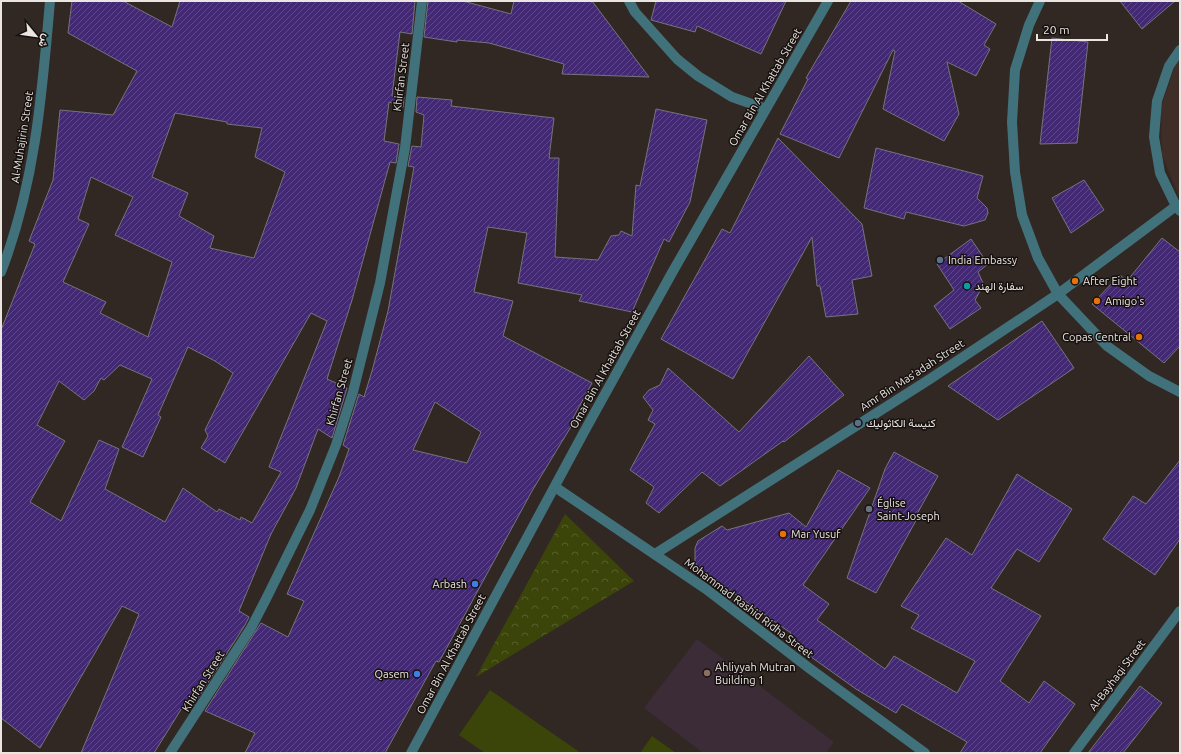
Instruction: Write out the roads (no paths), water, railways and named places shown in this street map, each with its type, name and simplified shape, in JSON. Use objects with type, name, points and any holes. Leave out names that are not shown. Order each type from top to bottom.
[{"type":"street","name":"Al-Muhajirin Street","points":[[1,272],[12,243],[32,164],[39,118],[50,1]]},
{"type":"street","name":"Khirfan Street","points":[[170,753],[251,628],[266,599],[310,510],[336,444],[354,392],[380,283],[405,148],[422,1]]},
{"type":"street","points":[[629,1],[635,12],[676,59],[698,76],[732,97],[766,109]]},
{"type":"street","name":"Omar Bin Al Khattab Street","points":[[411,753],[673,271],[828,1]]},
{"type":"street","points":[[1040,1],[1028,25],[1015,70],[1012,122],[1015,172],[1022,214],[1038,258],[1058,294],[1107,346],[1149,376],[1180,392]]},
{"type":"street","points":[[1178,209],[1160,173],[1154,137],[1157,101],[1169,66],[1180,50]]},
{"type":"street","name":"Amr Bin Masʻadah Street","points":[[655,554],[930,379],[1058,294],[1178,209]]},
{"type":"street","name":"Mohammad Rashid Ridha Street","points":[[555,487],[706,589],[809,668],[925,753]]},
{"type":"street","name":"Al-Bayhaqi Street","points":[[1074,753],[1180,611]]},
{"type":"place","name":"India Embassy","points":[[940,260]]},
{"type":"place","name":"After Eight","points":[[1075,281]]},
{"type":"place","name":"سفارة الهند","points":[[967,286]]},
{"type":"place","name":"Amigo's","points":[[1097,301]]},
{"type":"place","name":"Copas Central","points":[[1139,337]]},
{"type":"place","name":"كنيسة الكاثوليك","points":[[858,423]]},
{"type":"place","name":"Église Saint-Joseph","points":[[869,509]]},
{"type":"place","name":"Mar Yusuf","points":[[783,534]]},
{"type":"place","name":"Arbash","points":[[475,584]]},
{"type":"place","name":"Ahliyyah Mutran Building 1","points":[[707,673]]},
{"type":"place","name":"Qasem","points":[[417,674]]}]
